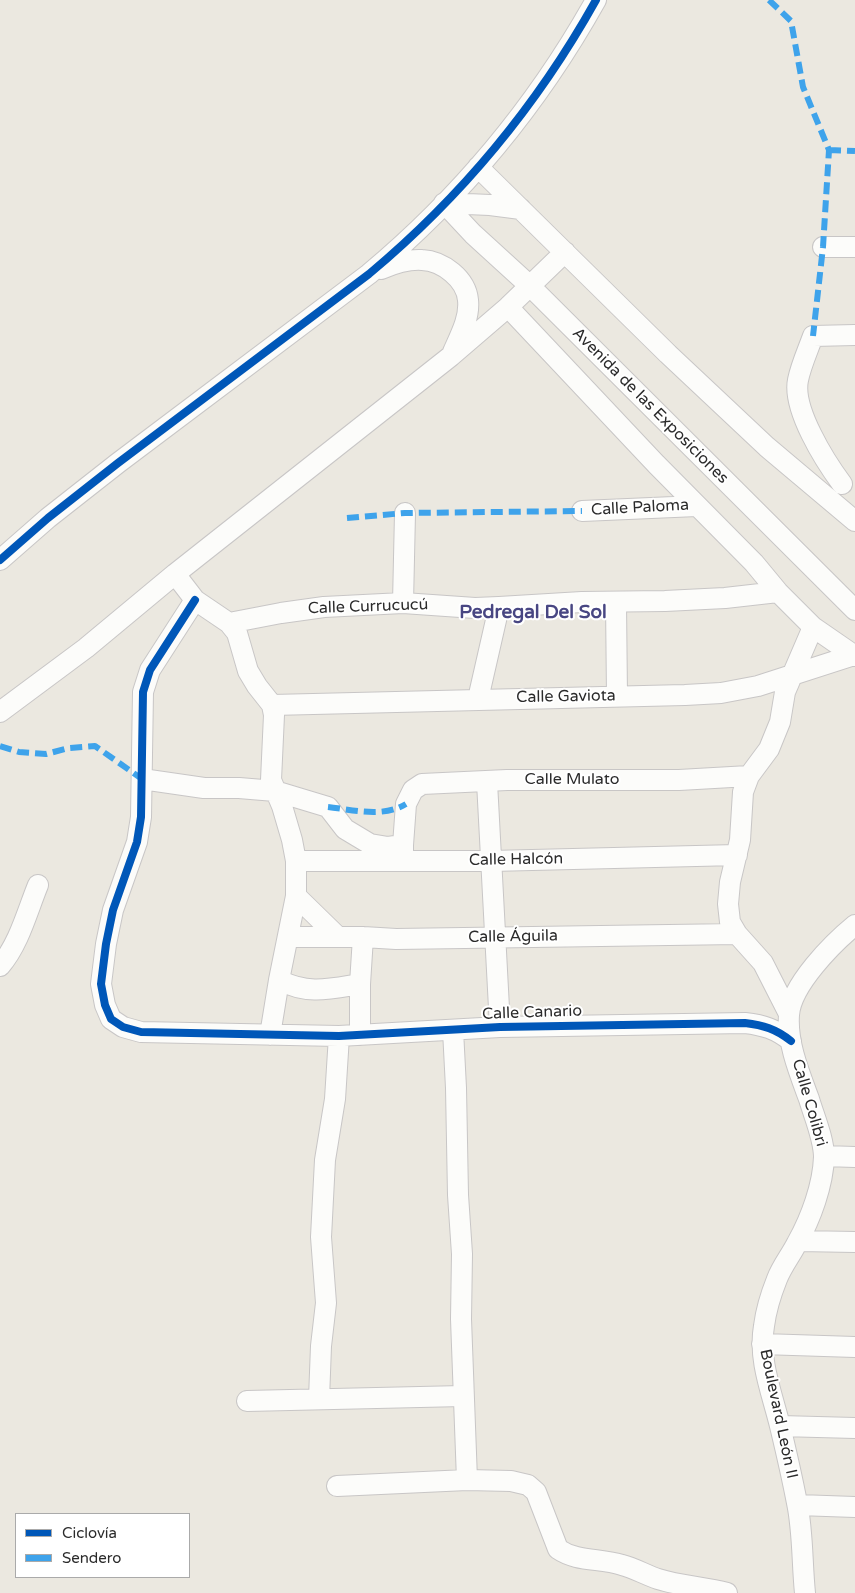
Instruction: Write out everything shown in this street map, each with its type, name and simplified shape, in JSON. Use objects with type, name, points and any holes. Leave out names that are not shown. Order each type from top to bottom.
[{"type":"street","points":[[0,560],[27,535],[83,490],[369,274],[400,248],[478,167],[531,102],[596,0]]},
{"type":"street","points":[[478,167],[689,374],[767,447],[855,521]]},
{"type":"street","points":[[444,203],[490,205],[521,209]]},
{"type":"street","name":"Avenida de las Exposiciones","points":[[444,203],[473,234],[530,286],[855,610]]},
{"type":"street","points":[[823,247],[855,247]]},
{"type":"street","points":[[0,712],[86,648],[174,574],[451,356],[508,307],[565,252]]},
{"type":"street","points":[[369,274],[391,265],[421,260],[435,262],[457,277],[464,287],[468,300],[467,316],[451,356]]},
{"type":"street","points":[[508,307],[697,506],[754,563],[778,592],[813,627],[854,655]]},
{"type":"street","points":[[824,495],[849,489],[832,470],[807,423],[799,405],[798,381],[813,336],[855,336]]},
{"type":"street","name":"Calle Paloma","points":[[582,511],[697,506]]},
{"type":"street","points":[[403,603],[405,513]]},
{"type":"street","points":[[174,574],[195,600],[229,623],[237,633],[248,671],[272,705],[275,731],[271,780],[288,822],[296,861],[296,896],[270,1035]]},
{"type":"street","name":"Calle Currucucú","points":[[229,623],[315,608],[403,603],[475,608],[582,602],[616,603],[724,598],[778,592]]},
{"type":"street","name":"Calle Canario","points":[[195,600],[153,664],[143,692],[141,817],[137,842],[113,910],[101,984],[104,1005],[111,1019],[123,1028],[141,1032],[339,1036],[500,1027],[744,1023],[771,1028],[791,1041]]},
{"type":"street","points":[[616,603],[617,696]]},
{"type":"street","points":[[478,699],[499,607]]},
{"type":"street","points":[[789,1014],[763,963],[737,934],[730,922],[728,904],[730,882],[740,840],[743,792],[748,776],[769,749],[780,722],[785,692],[813,627]]},
{"type":"street","name":"Calle Gaviota","points":[[272,705],[721,693],[758,686],[854,655]]},
{"type":"street","name":"Calle Mulato","points":[[403,853],[406,804],[413,790],[422,784],[521,780],[679,780],[748,776]]},
{"type":"street","points":[[142,779],[204,788],[275,791],[328,807],[345,829],[370,844],[388,847],[403,853]]},
{"type":"street","points":[[487,782],[500,1027]]},
{"type":"street","name":"Calle Halcón","points":[[296,861],[403,853],[491,861],[737,855]]},
{"type":"street","points":[[0,966],[7,958],[13,946],[38,885]]},
{"type":"street","points":[[296,896],[338,937]]},
{"type":"street","name":"Calle Colibri","points":[[824,1156],[818,1126],[791,1041],[789,1014],[794,998],[805,979],[840,937],[855,925]]},
{"type":"street","name":"Calle Águila","points":[[288,937],[396,939],[737,934]]},
{"type":"street","points":[[360,1035],[360,984],[363,937]]},
{"type":"street","points":[[279,980],[302,989],[314,991],[360,984]]},
{"type":"street","points":[[453,1030],[458,1195],[462,1254],[461,1319],[467,1480]]},
{"type":"street","points":[[319,1399],[321,1346],[326,1303],[321,1237],[325,1160],[335,1099],[339,1036]]},
{"type":"street","points":[[824,1156],[855,1157]]},
{"type":"street","name":"Boulevard León II","points":[[805,1593],[798,1505],[766,1374],[762,1344],[764,1326],[778,1277],[811,1212],[819,1186],[824,1156]]},
{"type":"street","points":[[798,1240],[855,1242]]},
{"type":"street","points":[[762,1344],[855,1347]]},
{"type":"street","points":[[247,1401],[463,1396]]},
{"type":"street","points":[[780,1426],[855,1428]]},
{"type":"street","points":[[337,1486],[467,1480],[511,1481],[528,1485],[536,1492],[558,1549],[567,1555],[623,1565],[658,1578],[727,1593]]},
{"type":"street","points":[[798,1505],[855,1507]]},
{"type":"marked path","points":[[769,0],[791,21],[803,87],[829,150],[823,247],[813,336]]},
{"type":"marked path","points":[[829,150],[855,151]]},
{"type":"marked path","points":[[347,518],[405,513],[582,511]]},
{"type":"marked path","points":[[0,746],[19,752],[46,754],[69,748],[95,746],[142,779]]},
{"type":"marked path","points":[[328,807],[378,812],[387,811],[406,804]]},
{"type":"cycle path","points":[[0,560],[48,518],[118,463],[369,274],[403,244],[466,181],[523,112],[549,76],[596,0]]},
{"type":"cycle path","points":[[195,600],[150,670],[143,692],[141,817],[137,842],[113,910],[101,984],[105,1005],[111,1019],[123,1027],[141,1032],[339,1036],[500,1027],[745,1023],[769,1028],[791,1041]]},
{"type":"district","name":"Pedregal Del Sol","points":[[533,613]]}]
